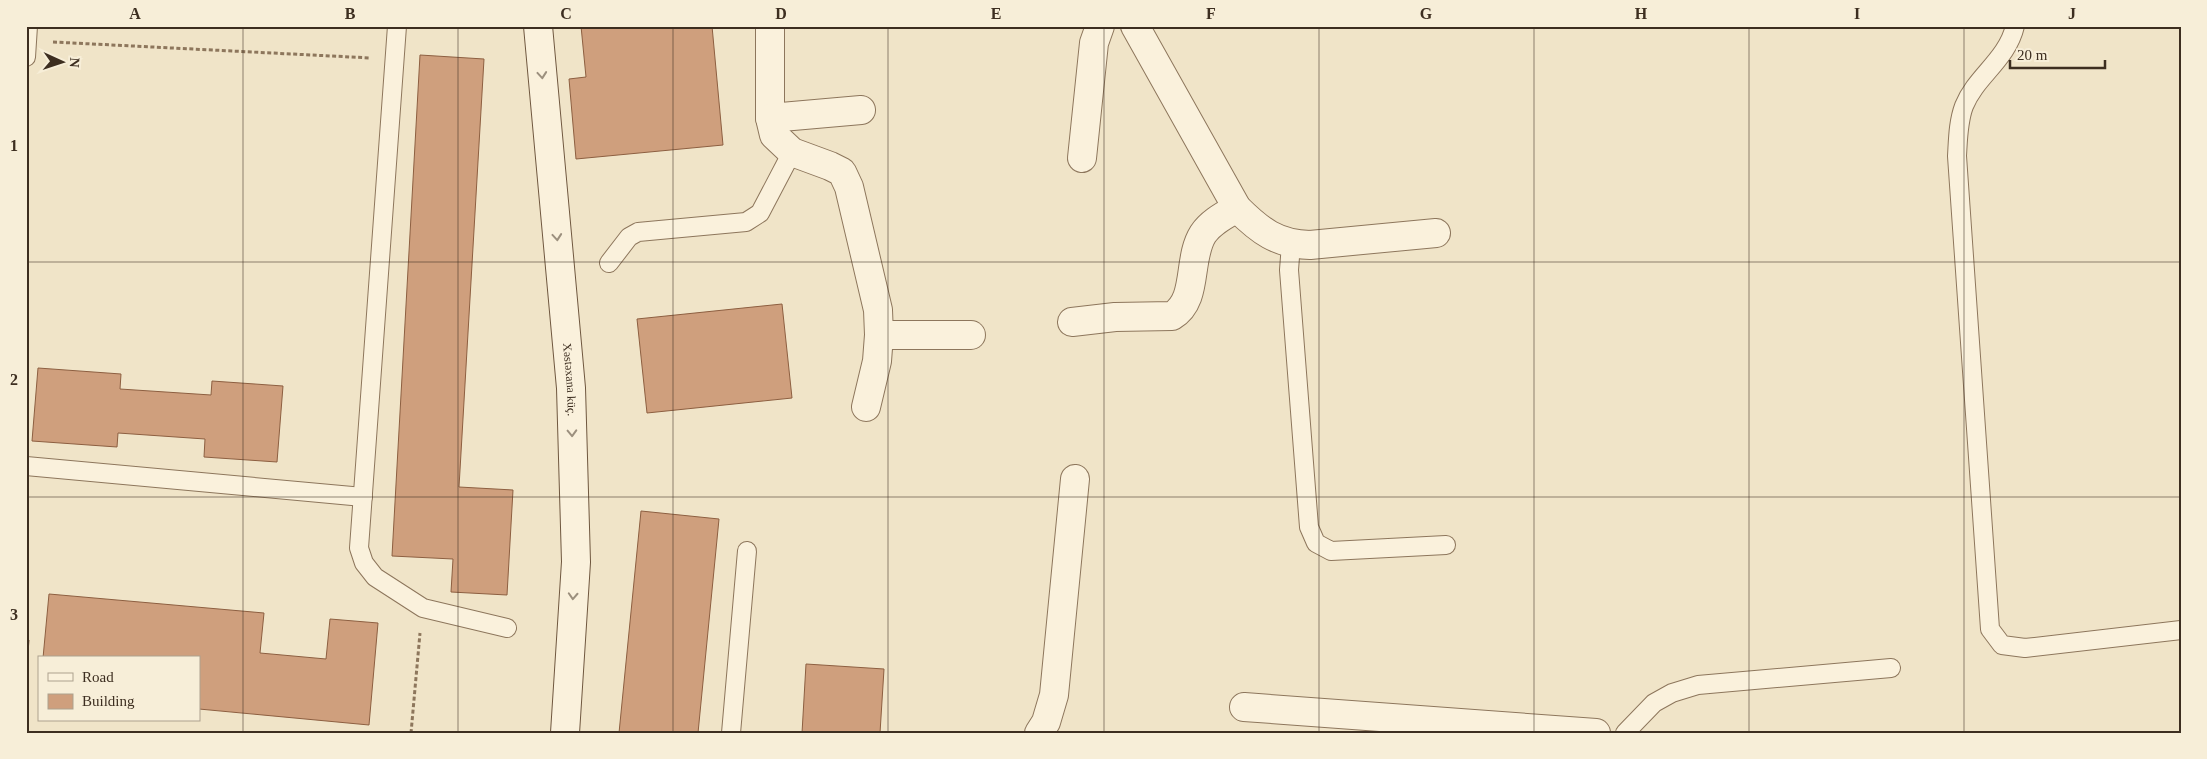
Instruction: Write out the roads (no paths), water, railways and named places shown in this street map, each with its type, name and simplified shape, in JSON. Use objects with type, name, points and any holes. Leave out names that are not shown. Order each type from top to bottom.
[{"type":"street","name":"Xəstəxana küç.","points":[[538,26],[571,388],[576,562],[565,733]]},
{"type":"street","points":[[770,26],[770,118],[774,135],[792,152],[842,172],[849,187],[878,310],[877,361],[866,407]]},
{"type":"street","points":[[1082,158],[1094,43],[1100,26]]},
{"type":"street","points":[[1134,26],[1236,208],[1253,224],[1275,238],[1291,244],[1332,244],[1436,234]]},
{"type":"street","points":[[770,118],[861,110]]},
{"type":"street","points":[[1072,322],[1115,317],[1172,316],[1180,311],[1187,301],[1194,253],[1203,235],[1214,223],[1236,208]]},
{"type":"street","points":[[879,335],[971,334]]},
{"type":"street","points":[[1039,733],[1046,722],[1054,694],[1074,479]]},
{"type":"street","points":[[1244,707],[1596,733]]},
{"type":"lane","points":[[397,26],[359,548],[364,563],[374,577],[423,608],[507,628]]},
{"type":"lane","points":[[2015,26],[2013,35],[2001,57],[1978,82],[1964,106],[1958,129],[1957,156],[1990,629],[2002,645],[2025,648],[2181,630]]},
{"type":"lane","points":[[609,263],[628,237],[638,232],[746,222],[760,213],[792,152]]},
{"type":"lane","points":[[1291,244],[1289,270],[1309,528],[1316,543],[1331,551],[1446,545]]},
{"type":"lane","points":[[26,466],[363,497]]},
{"type":"lane","points":[[731,733],[747,551]]},
{"type":"lane","points":[[1625,733],[1654,702],[1672,693],[1698,685],[1891,668]]}]
